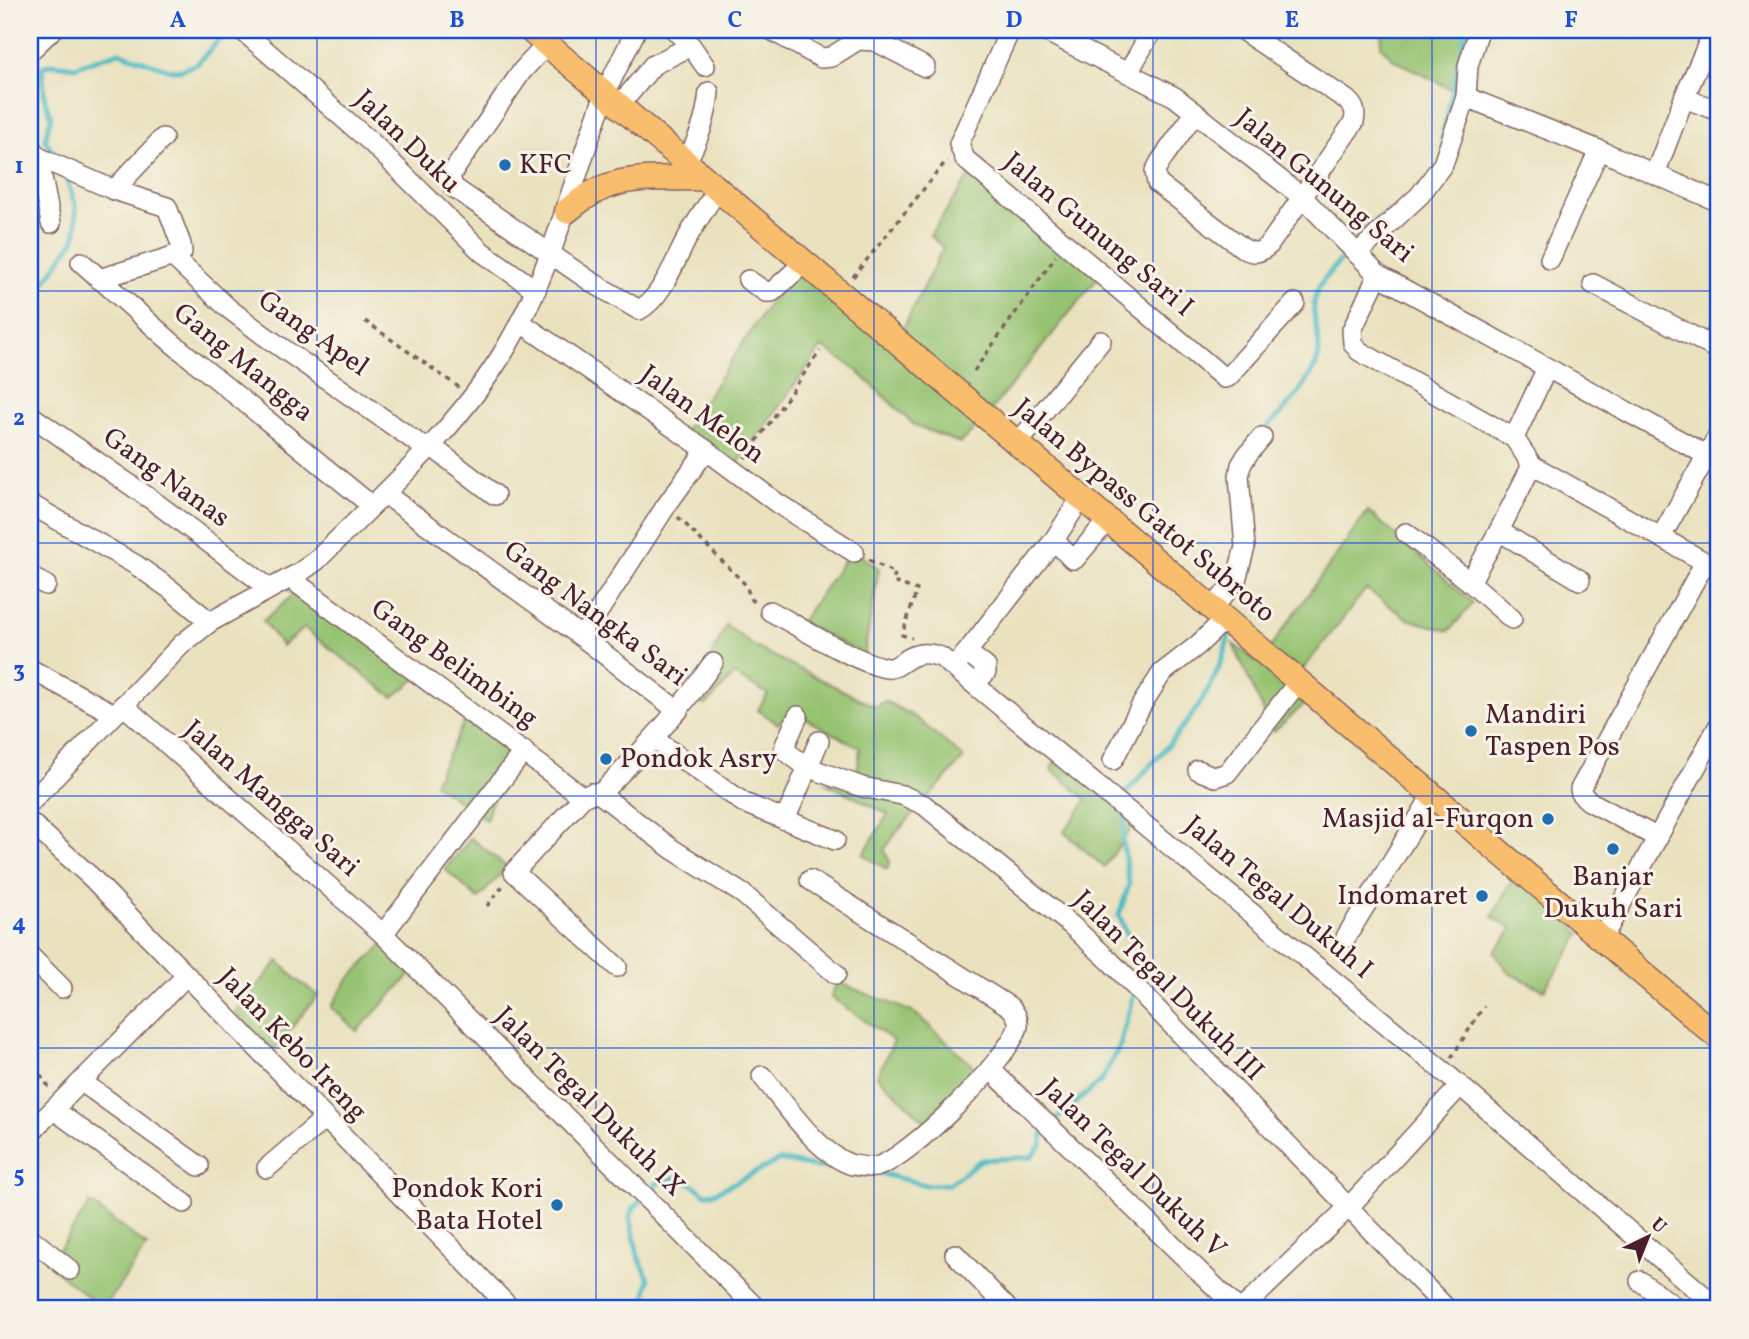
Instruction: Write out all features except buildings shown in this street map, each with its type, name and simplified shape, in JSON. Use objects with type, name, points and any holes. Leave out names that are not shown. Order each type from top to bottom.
[{"type":"main road","name":"Jalan Bypass Gatot Subroto","points":[[538,37],[1719,1038]]},
{"type":"main road","points":[[567,211],[591,192],[619,181],[702,177]]},
{"type":"street","points":[[30,51],[52,30]]},
{"type":"street","name":"Jalan Duku","points":[[242,30],[372,143],[482,252],[536,290]]},
{"type":"street","points":[[30,803],[182,644],[210,622],[316,561],[430,448],[473,397],[506,348],[536,290],[613,99],[636,30]]},
{"type":"street","points":[[675,30],[705,66]]},
{"type":"street","points":[[771,30],[821,58],[831,57],[859,40],[867,40],[875,41],[925,67]]},
{"type":"street","points":[[959,144],[1010,30]]},
{"type":"street","name":"Jalan Gunung Sari","points":[[1043,30],[1175,97],[1302,197],[1378,275],[1713,459]]},
{"type":"street","points":[[1128,73],[1152,30]]},
{"type":"street","points":[[1195,113],[1160,162],[1155,172],[1157,183],[1244,249],[1253,253],[1262,251],[1269,245],[1354,122],[1356,113],[1347,100],[1242,30]]},
{"type":"street","points":[[1357,254],[1420,195],[1434,178],[1451,144],[1466,97],[1468,66],[1479,30]]},
{"type":"street","points":[[1655,174],[1714,30]]},
{"type":"street","points":[[538,37],[502,99],[450,176],[453,187],[576,271],[639,310],[651,300],[674,266],[692,230],[702,177],[703,128],[709,92]]},
{"type":"street","points":[[613,99],[653,65],[691,46]]},
{"type":"street","points":[[1466,97],[1600,150],[1719,202]]},
{"type":"street","points":[[1684,98],[1719,111]]},
{"type":"street","points":[[114,190],[163,138]]},
{"type":"street","name":"Jalan Gunung Sari I","points":[[959,144],[965,159],[1224,378],[1228,377],[1295,303]]},
{"type":"street","points":[[1550,259],[1600,150]]},
{"type":"street","points":[[34,152],[114,190],[167,207],[182,248],[177,255],[99,279]]},
{"type":"street","points":[[34,152],[51,223]]},
{"type":"street","name":"Gang Apel","points":[[172,256],[228,309],[261,334],[495,495]]},
{"type":"street","name":"Gang Mangga","points":[[81,262],[171,342],[379,500]]},
{"type":"street","points":[[748,280],[766,292],[772,292],[805,262]]},
{"type":"street","points":[[1378,275],[1352,330],[1357,349],[1514,438],[1532,465],[1712,566],[1580,789],[1584,798],[1658,838]]},
{"type":"street","points":[[1593,284],[1716,342]]},
{"type":"street","name":"Jalan Melon","points":[[520,321],[736,471],[785,509],[853,552]]},
{"type":"street","points":[[1018,443],[1101,341]]},
{"type":"street","points":[[1514,438],[1547,368]]},
{"type":"street","name":"Gang Nanas","points":[[30,415],[152,499],[269,588]]},
{"type":"street","points":[[1661,537],[1713,459],[1719,434]]},
{"type":"street","points":[[1113,760],[1142,704],[1162,673],[1198,645],[1236,580],[1245,547],[1239,476],[1241,465],[1262,437]]},
{"type":"street","points":[[582,637],[666,506],[706,450]]},
{"type":"street","points":[[1470,582],[1532,465]]},
{"type":"street","points":[[954,668],[1054,540],[1081,498]]},
{"type":"street","name":"Gang Nangka Sari","points":[[379,500],[582,637],[678,711],[654,739],[592,796]]},
{"type":"street","points":[[30,504],[136,565],[210,622]]},
{"type":"street","points":[[1054,540],[1075,559],[1107,521]]},
{"type":"street","points":[[1499,531],[1580,580]]},
{"type":"street","points":[[1406,533],[1470,582],[1512,619]]},
{"type":"street","name":"Gang Belimbing","points":[[290,578],[524,751],[743,894],[836,974]]},
{"type":"street","points":[[770,611],[855,656],[888,669],[916,655]]},
{"type":"street","points":[[967,652],[986,667],[986,672],[975,684]]},
{"type":"street","name":"Jalan Tegal Dukuh I","points":[[916,655],[928,653],[941,657],[975,684],[1443,1071],[1708,1306]]},
{"type":"street","points":[[678,711],[713,663]]},
{"type":"street","name":"Jalan Mangga Sari","points":[[30,669],[119,709],[383,934]]},
{"type":"street","points":[[1198,770],[1215,777],[1227,773],[1299,681]]},
{"type":"street","points":[[798,716],[784,750],[807,767]]},
{"type":"street","points":[[1602,939],[1719,725]]},
{"type":"street","points":[[654,739],[744,803],[835,840]]},
{"type":"street","points":[[785,820],[818,741]]},
{"type":"street","points":[[383,934],[524,751]]},
{"type":"street","name":"Jalan Tegal Dukuh III","points":[[807,767],[862,787],[902,795],[924,805],[1071,925],[1111,962],[1447,1309]]},
{"type":"street","points":[[592,796],[514,872],[617,967]]},
{"type":"street","points":[[1346,937],[1432,796]]},
{"type":"street","name":"Jalan Kebo Ireng","points":[[30,822],[91,877],[511,1309]]},
{"type":"street","points":[[762,1076],[807,1130],[831,1153],[852,1165],[875,1167],[901,1154],[930,1130],[990,1069],[1015,1032],[1018,1023],[1017,1014],[1010,1007],[810,880]]},
{"type":"street","name":"Jalan Tegal Dukuh IX","points":[[383,934],[757,1309]]},
{"type":"street","points":[[30,956],[62,988]]},
{"type":"street","points":[[30,1133],[186,976]]},
{"type":"street","name":"Jalan Tegal Dukuh V","points":[[990,1069],[1240,1309]]},
{"type":"street","points":[[82,1082],[199,1166]]},
{"type":"street","points":[[1240,1309],[1348,1208],[1460,1086]]},
{"type":"street","points":[[57,1107],[184,1203]]},
{"type":"street","points":[[267,1168],[324,1119]]},
{"type":"street","points":[[30,1238],[70,1270]]},
{"type":"street","points":[[955,1254],[1006,1308]]},
{"type":"street","points":[[1640,1281],[1678,1309]]},
{"type":"path","points":[[841,292],[959,144]]},
{"type":"path","points":[[974,371],[1065,245]]},
{"type":"path","points":[[365,321],[473,397]]},
{"type":"path","points":[[736,471],[820,351]]},
{"type":"path","points":[[666,506],[746,585],[751,600],[770,611]]},
{"type":"path","points":[[853,552],[895,573],[892,582],[917,590],[902,635],[916,641],[916,655]]},
{"type":"path","points":[[487,906],[514,872]]},
{"type":"path","points":[[1443,1071],[1485,1006]]},
{"type":"path","points":[[34,1067],[57,1107]]},
{"type":"green space","points":[[1382,30],[1480,30],[1455,91],[1394,60],[1381,46]]},
{"type":"green space","points":[[972,172],[1101,274],[982,421],[960,443],[914,425],[854,368],[822,347],[736,466],[681,436],[794,266],[895,345],[943,248],[930,235]]},
{"type":"green space","points":[[1368,511],[1473,603],[1449,631],[1408,619],[1366,589],[1289,687],[1307,702],[1273,732],[1233,644],[1259,663]]},
{"type":"green space","points":[[852,549],[879,569],[864,655],[801,622]]},
{"type":"green space","points":[[278,580],[354,621],[420,676],[393,697],[304,628],[282,646],[263,621],[293,595]]},
{"type":"green space","points":[[726,625],[755,647],[876,707],[885,701],[915,717],[964,758],[884,850],[890,862],[887,869],[863,855],[888,814],[826,783],[857,775],[860,748],[792,711],[778,724],[758,710],[768,694],[734,675],[706,705],[690,702]]},
{"type":"green space","points":[[466,718],[509,750],[486,820],[434,783]]},
{"type":"green space","points":[[1061,751],[1072,751],[1142,814],[1104,867],[1064,832],[1087,800],[1051,769]]},
{"type":"green space","points":[[471,838],[507,867],[478,899],[445,869]]},
{"type":"green space","points":[[1517,871],[1581,934],[1544,990],[1509,973],[1494,952],[1513,929],[1492,917]]},
{"type":"green space","points":[[389,938],[419,966],[357,1031],[331,1007],[347,981]]},
{"type":"green space","points":[[278,961],[318,995],[274,1050],[235,1012]]},
{"type":"green space","points":[[837,982],[915,1013],[982,1074],[932,1128],[877,1076],[894,1041],[831,997]]},
{"type":"green space","points":[[90,1203],[147,1246],[103,1309],[49,1265]]},
{"type":"waterway","points":[[57,158],[45,140],[51,117],[45,100],[42,67],[53,64],[75,67],[119,52],[170,70],[181,70],[197,64],[228,30]]},
{"type":"waterway","points":[[1442,139],[1466,30]]},
{"type":"waterway","points":[[30,299],[36,295],[74,240],[76,233],[76,206],[64,173]]},
{"type":"waterway","points":[[1355,243],[1367,228],[1388,212]]},
{"type":"waterway","points":[[1261,432],[1288,405],[1313,370],[1319,349],[1314,312],[1315,297],[1324,279],[1349,251]]},
{"type":"waterway","points":[[1232,615],[1235,590]]},
{"type":"waterway","points":[[1126,802],[1126,793],[1174,738],[1203,699],[1223,655],[1229,632]]},
{"type":"waterway","points":[[1125,816],[1123,844],[1129,884],[1119,915],[1140,967],[1138,982]]},
{"type":"waterway","points":[[1052,1123],[1101,1081],[1120,1045],[1134,994]]},
{"type":"waterway","points":[[879,1173],[926,1185],[949,1184],[981,1160],[1031,1157],[1041,1145],[1044,1130]]},
{"type":"waterway","points":[[643,1309],[649,1279],[638,1256],[630,1216],[633,1209],[658,1183],[680,1176],[706,1194],[714,1193],[780,1160],[814,1167],[842,1168]]},
{"type":"place","name":"KFC","points":[[505,165]]},
{"type":"place","name":"Mandiri Taspen Pos","points":[[1471,731]]},
{"type":"place","name":"Pondok Asry","points":[[606,759]]},
{"type":"place","name":"Masjid al-Furqon","points":[[1548,819]]},
{"type":"place","name":"Banjar Dukuh Sari","points":[[1613,849]]},
{"type":"place","name":"Indomaret","points":[[1482,896]]},
{"type":"place","name":"Pondok Kori Bata Hotel","points":[[557,1205]]}]
